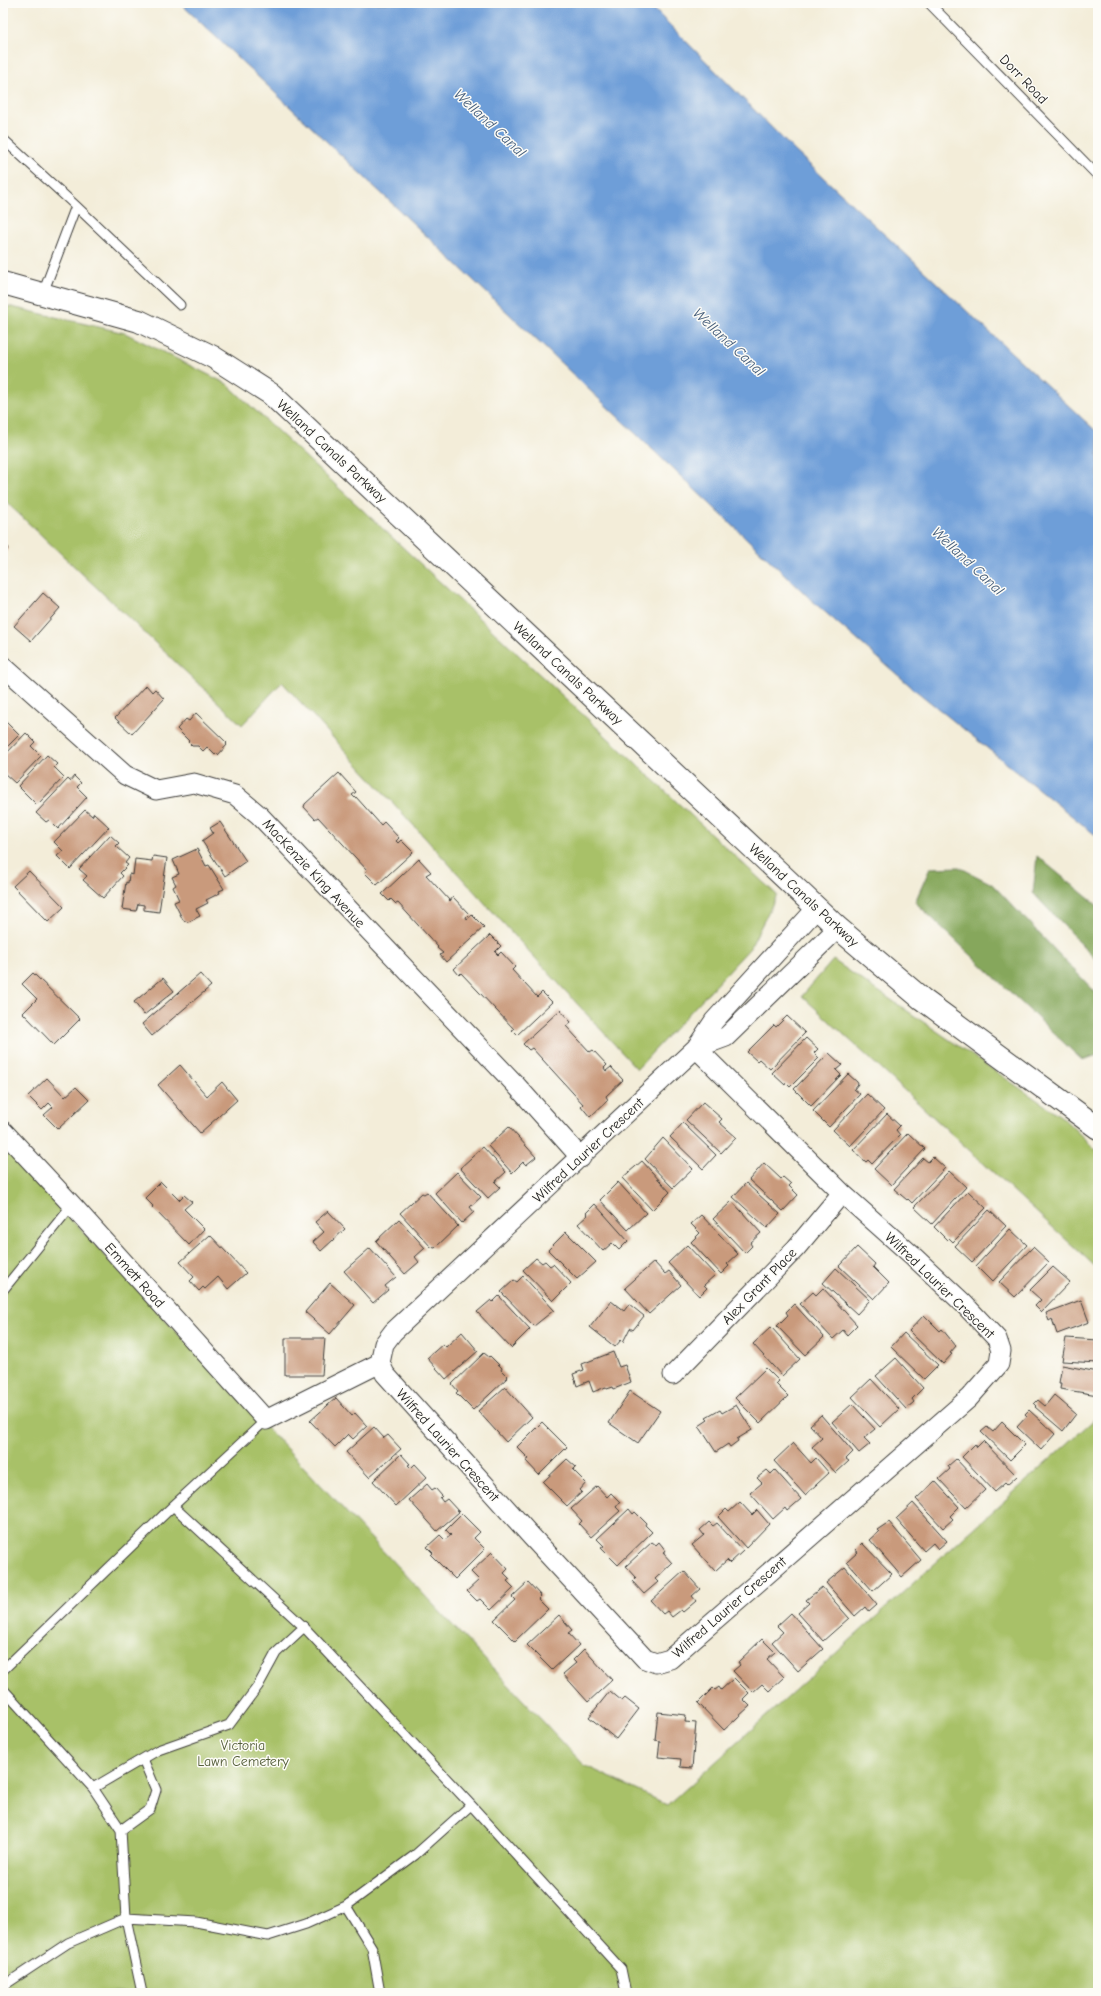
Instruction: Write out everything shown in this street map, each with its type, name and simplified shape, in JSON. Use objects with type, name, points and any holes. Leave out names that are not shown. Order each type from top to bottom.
[{"type":"main road","name":"Welland Canals Parkway","points":[[3,283],[139,321],[213,357],[271,394],[838,928],[922,999],[1098,1128]]},
{"type":"street","name":"MacKenzie King Avenue","points":[[3,666],[125,775],[156,790],[194,783],[235,795],[260,815],[515,1084],[581,1158]]},
{"type":"street","name":"Wilfred Laurier Crescent","points":[[696,1048],[842,1193],[914,1257],[987,1328],[997,1339],[1001,1351],[999,1364],[969,1398],[670,1658],[656,1663],[645,1659],[531,1536],[385,1374],[380,1363],[384,1344],[393,1332],[422,1304],[581,1158],[696,1048],[714,1021],[817,908]]},
{"type":"street","name":"Wilfred Laurier Crescent","points":[[696,1048],[726,1037],[838,928]]},
{"type":"street","name":"Emmett Road","points":[[3,1131],[72,1205],[266,1420]]},
{"type":"street","name":"Alex Grant Place","points":[[673,1375],[796,1248],[842,1193]]},
{"type":"street","points":[[266,1420],[380,1363]]},
{"type":"lane","name":"Dorr Road","points":[[929,3],[1098,176]]},
{"type":"lane","points":[[3,139],[180,305]]},
{"type":"lane","points":[[43,293],[76,206]]},
{"type":"lane","points":[[3,1290],[72,1205]]},
{"type":"lane","points":[[3,1670],[173,1506],[266,1420]]},
{"type":"lane","points":[[173,1506],[304,1627],[471,1805],[620,1969],[626,1993]]},
{"type":"lane","points":[[94,1788],[158,1750],[229,1725],[258,1686],[276,1653],[304,1627]]},
{"type":"lane","points":[[3,1689],[94,1788],[121,1830],[126,1918],[142,1993]]},
{"type":"lane","points":[[121,1830],[150,1809],[156,1790],[143,1759]]},
{"type":"lane","points":[[3,1986],[68,1943],[126,1918],[196,1922],[268,1936],[306,1924],[346,1906],[415,1855],[471,1805]]},
{"type":"lane","points":[[346,1906],[372,1948],[380,1993]]},
{"type":"green space","points":[[3,305],[125,333],[227,384],[777,895],[750,948],[637,1069],[282,682],[242,725],[3,499]]},
{"type":"green space","points":[[1037,856],[1098,906],[1098,962],[1033,893]]},
{"type":"green space","points":[[959,867],[992,884],[1098,995],[1098,1055],[1082,1060],[915,902],[930,868]]},
{"type":"green space","points":[[833,960],[1062,1117],[1098,1152],[1098,1269],[802,996]]},
{"type":"green space","name":"Victoria Lawn Cemetery","points":[[3,1147],[584,1765],[668,1805],[1098,1416],[1098,1993],[3,1993]]},
{"type":"water","name":"Welland Canal","points":[[180,3],[648,3],[796,152],[1098,433],[1098,837],[915,690],[818,606]]},
{"type":"building","points":[[3,543],[9,548],[3,554]]},
{"type":"building","points":[[43,593],[60,608],[31,641],[14,626]]},
{"type":"building","points":[[146,685],[152,692],[155,689],[164,699],[132,734],[115,718]]},
{"type":"building","points":[[196,713],[227,743],[218,755],[217,753],[215,755],[207,747],[203,751],[198,746],[192,746],[177,729],[186,719],[189,721]]},
{"type":"building","points":[[3,719],[19,735],[3,751]]},
{"type":"building","points":[[26,733],[35,742],[31,746],[41,756],[15,783],[4,773],[3,775],[3,757]]},
{"type":"building","points":[[47,755],[57,764],[54,767],[64,777],[37,805],[18,786]]},
{"type":"building","points":[[339,773],[356,792],[352,795],[355,798],[356,797],[381,825],[384,822],[399,838],[396,841],[398,843],[401,840],[413,852],[377,885],[365,873],[367,870],[318,817],[315,819],[304,807],[305,804]]},
{"type":"building","points":[[74,776],[81,783],[77,787],[87,797],[58,829],[49,820],[46,822],[36,813],[68,779],[70,781]]},
{"type":"building","points":[[85,810],[92,816],[94,813],[109,827],[70,869],[57,856],[63,851],[54,842]]},
{"type":"building","points":[[220,822],[246,861],[225,876],[202,841],[213,833],[210,828]]},
{"type":"building","points":[[110,835],[119,843],[116,846],[129,858],[125,863],[128,865],[120,873],[123,876],[103,898],[83,880],[87,876],[79,869]]},
{"type":"building","points":[[197,849],[206,866],[209,865],[224,889],[219,891],[220,893],[206,900],[208,903],[196,909],[200,916],[188,922],[183,920],[174,902],[179,900],[173,887],[176,885],[172,877],[179,874],[173,860]]},
{"type":"building","points":[[153,856],[167,858],[159,912],[144,910],[144,905],[138,904],[136,911],[122,909],[126,882],[128,883],[129,874],[133,875],[135,859],[152,861]]},
{"type":"building","points":[[419,859],[431,872],[426,875],[450,901],[453,897],[469,914],[466,917],[467,919],[472,915],[484,927],[446,962],[440,955],[443,953],[398,903],[396,904],[391,899],[389,901],[382,894]]},
{"type":"building","points":[[29,871],[64,907],[48,922],[13,886]]},
{"type":"building","points":[[490,935],[501,946],[495,952],[498,955],[501,952],[515,967],[512,970],[537,997],[542,992],[552,1002],[517,1035],[512,1030],[514,1029],[461,973],[459,975],[454,969]]},
{"type":"building","points":[[33,973],[80,1019],[54,1045],[23,1013],[37,999],[22,984]]},
{"type":"building","points":[[200,974],[211,986],[152,1036],[142,1024]]},
{"type":"building","points":[[163,978],[174,991],[144,1015],[134,1002]]},
{"type":"building","points":[[560,1010],[571,1022],[566,1026],[590,1052],[593,1050],[607,1065],[604,1068],[606,1071],[611,1067],[623,1080],[606,1096],[608,1100],[590,1117],[581,1106],[583,1104],[532,1048],[529,1050],[523,1044]]},
{"type":"building","points":[[787,1016],[805,1033],[770,1069],[759,1059],[757,1061],[747,1052],[774,1025],[776,1027]]},
{"type":"building","points":[[806,1038],[818,1049],[814,1053],[819,1058],[790,1087],[786,1083],[785,1085],[772,1073]]},
{"type":"building","points":[[829,1053],[842,1065],[836,1070],[841,1075],[811,1106],[794,1089]]},
{"type":"building","points":[[180,1065],[207,1096],[222,1082],[237,1100],[200,1133],[158,1085]]},
{"type":"building","points":[[848,1074],[857,1082],[858,1084],[854,1089],[860,1094],[829,1127],[813,1111]]},
{"type":"building","points":[[47,1078],[65,1097],[76,1087],[89,1100],[58,1129],[44,1115],[53,1107],[49,1103],[42,1110],[28,1096]]},
{"type":"building","points":[[867,1094],[884,1110],[850,1146],[833,1130]]},
{"type":"building","points":[[703,1102],[722,1119],[719,1122],[736,1137],[721,1153],[686,1120]]},
{"type":"building","points":[[887,1114],[900,1126],[896,1130],[900,1135],[872,1164],[868,1160],[866,1162],[853,1150]]},
{"type":"building","points":[[683,1123],[716,1155],[703,1169],[670,1137]]},
{"type":"building","points":[[509,1127],[536,1157],[526,1165],[523,1162],[512,1173],[488,1146]]},
{"type":"building","points":[[908,1133],[925,1149],[891,1185],[874,1169]]},
{"type":"building","points":[[663,1138],[693,1169],[673,1188],[645,1159]]},
{"type":"building","points":[[483,1147],[506,1172],[495,1182],[500,1187],[488,1198],[460,1168]]},
{"type":"building","points":[[933,1157],[945,1168],[912,1203],[894,1189],[923,1158],[928,1162]]},
{"type":"building","points":[[642,1161],[670,1192],[652,1210],[622,1178]]},
{"type":"building","points":[[764,1163],[781,1179],[783,1177],[791,1184],[789,1186],[798,1195],[783,1211],[749,1180]]},
{"type":"building","points":[[949,1171],[966,1187],[932,1224],[914,1207]]},
{"type":"building","points":[[457,1172],[481,1197],[470,1207],[474,1212],[462,1223],[435,1193]]},
{"type":"building","points":[[161,1182],[179,1200],[184,1195],[192,1202],[184,1209],[204,1229],[189,1245],[145,1198]]},
{"type":"building","points":[[618,1182],[646,1213],[628,1230],[600,1200]]},
{"type":"building","points":[[746,1183],[780,1214],[767,1228],[733,1197]]},
{"type":"building","points":[[968,1191],[986,1208],[953,1242],[949,1238],[947,1240],[934,1227]]},
{"type":"building","points":[[427,1192],[458,1226],[435,1248],[431,1247],[400,1213],[422,1193],[424,1194]]},
{"type":"building","points":[[732,1201],[761,1233],[750,1243],[752,1246],[745,1253],[713,1219]]},
{"type":"building","points":[[595,1204],[628,1241],[619,1250],[612,1243],[603,1251],[578,1224],[588,1215],[586,1213]]},
{"type":"building","points":[[989,1210],[1006,1226],[972,1262],[955,1246]]},
{"type":"building","points":[[328,1211],[345,1229],[321,1251],[313,1242],[324,1232],[315,1222]]},
{"type":"building","points":[[701,1215],[738,1254],[727,1264],[729,1266],[721,1274],[691,1242],[700,1233],[691,1224]]},
{"type":"building","points":[[399,1219],[425,1248],[415,1257],[419,1262],[405,1274],[376,1241]]},
{"type":"building","points":[[1010,1229],[1027,1245],[992,1282],[976,1266]]},
{"type":"building","points":[[566,1232],[596,1262],[577,1279],[548,1250]]},
{"type":"building","points":[[210,1235],[246,1273],[228,1289],[218,1277],[205,1289],[203,1287],[199,1291],[190,1281],[194,1277],[180,1262]]},
{"type":"building","points":[[687,1245],[715,1275],[704,1285],[707,1288],[699,1296],[668,1263]]},
{"type":"building","points":[[857,1247],[875,1264],[873,1267],[889,1283],[874,1299],[839,1266]]},
{"type":"building","points":[[1033,1247],[1049,1262],[1015,1297],[999,1282]]},
{"type":"building","points":[[370,1248],[396,1277],[385,1286],[388,1290],[373,1303],[344,1271]]},
{"type":"building","points":[[536,1258],[542,1263],[545,1261],[550,1266],[553,1264],[571,1283],[553,1301],[523,1270]]},
{"type":"building","points":[[654,1262],[665,1274],[669,1271],[681,1285],[649,1314],[625,1288]]},
{"type":"building","points":[[1053,1267],[1070,1282],[1041,1312],[1035,1306],[1041,1300],[1030,1290]]},
{"type":"building","points":[[836,1268],[870,1300],[857,1314],[823,1283]]},
{"type":"building","points":[[523,1276],[554,1310],[534,1326],[501,1292],[514,1280],[517,1282]]},
{"type":"building","points":[[330,1283],[355,1305],[330,1334],[305,1312]]},
{"type":"building","points":[[823,1288],[857,1325],[847,1335],[843,1330],[833,1339],[800,1304],[813,1292],[816,1295]]},
{"type":"building","points":[[499,1296],[530,1329],[511,1348],[477,1312],[491,1300],[493,1302]]},
{"type":"building","points":[[1081,1300],[1089,1322],[1057,1334],[1052,1319],[1049,1321],[1046,1313]]},
{"type":"building","points":[[611,1301],[624,1311],[629,1304],[644,1316],[633,1330],[630,1328],[623,1342],[621,1340],[615,1347],[590,1327]]},
{"type":"building","points":[[794,1304],[824,1337],[805,1355],[777,1326],[788,1315],[786,1312]]},
{"type":"building","points":[[924,1315],[940,1331],[942,1329],[956,1346],[950,1353],[952,1354],[943,1364],[909,1331]]},
{"type":"building","points":[[771,1327],[800,1359],[782,1376],[753,1344]]},
{"type":"building","points":[[462,1332],[478,1351],[446,1379],[427,1358],[443,1344],[446,1347]]},
{"type":"building","points":[[904,1333],[938,1365],[924,1379],[891,1347]]},
{"type":"building","points":[[285,1338],[325,1338],[322,1375],[285,1375]]},
{"type":"building","points":[[1066,1338],[1098,1340],[1098,1363],[1062,1361]]},
{"type":"building","points":[[613,1352],[619,1367],[625,1365],[631,1382],[614,1389],[613,1387],[607,1389],[606,1387],[593,1392],[589,1381],[577,1386],[573,1374],[584,1370],[582,1364]]},
{"type":"building","points":[[484,1353],[489,1357],[490,1356],[502,1368],[501,1370],[508,1377],[473,1410],[456,1393],[458,1391],[452,1384]]},
{"type":"building","points":[[896,1358],[923,1388],[912,1399],[914,1402],[906,1409],[876,1376]]},
{"type":"building","points":[[1062,1365],[1098,1372],[1098,1395],[1060,1389],[1061,1383],[1059,1383]]},
{"type":"building","points":[[766,1368],[779,1381],[776,1384],[788,1396],[760,1423],[735,1398]]},
{"type":"building","points":[[871,1379],[899,1409],[880,1427],[852,1397]]},
{"type":"building","points":[[505,1387],[532,1417],[506,1442],[478,1411]]},
{"type":"building","points":[[630,1391],[660,1411],[638,1443],[609,1423]]},
{"type":"building","points":[[1054,1395],[1076,1414],[1063,1431],[1035,1407],[1036,1406],[1034,1404],[1038,1400],[1045,1406]]},
{"type":"building","points":[[336,1398],[352,1416],[355,1413],[367,1426],[353,1439],[348,1434],[335,1447],[310,1421]]},
{"type":"building","points":[[852,1404],[875,1429],[864,1438],[870,1444],[859,1453],[832,1422]]},
{"type":"building","points":[[736,1405],[752,1430],[737,1439],[738,1441],[730,1447],[728,1444],[716,1452],[699,1426],[708,1420],[706,1418],[720,1410],[722,1413]]},
{"type":"building","points":[[1029,1410],[1055,1434],[1041,1450],[1017,1427],[1027,1416],[1025,1414]]},
{"type":"building","points":[[821,1415],[853,1452],[846,1459],[849,1461],[836,1473],[812,1447],[822,1438],[810,1425]]},
{"type":"building","points":[[542,1422],[567,1447],[539,1475],[526,1461],[529,1459],[517,1447]]},
{"type":"building","points":[[1002,1422],[1025,1445],[1010,1460],[981,1432],[987,1427],[993,1432]]},
{"type":"building","points":[[374,1427],[384,1438],[388,1435],[401,1449],[369,1477],[346,1452]]},
{"type":"building","points":[[983,1441],[1017,1476],[1007,1485],[1005,1483],[995,1492],[962,1457],[975,1444],[977,1447]]},
{"type":"building","points":[[793,1443],[811,1463],[816,1458],[829,1473],[805,1495],[774,1461]]},
{"type":"building","points":[[401,1454],[410,1464],[408,1465],[411,1468],[415,1464],[427,1477],[396,1506],[373,1481]]},
{"type":"building","points":[[567,1459],[576,1467],[573,1470],[586,1483],[580,1490],[582,1492],[567,1506],[543,1482]]},
{"type":"building","points":[[956,1459],[985,1490],[966,1508],[939,1479],[950,1469],[948,1466]]},
{"type":"building","points":[[767,1470],[771,1474],[775,1470],[801,1499],[787,1511],[785,1508],[773,1519],[750,1493],[762,1483],[757,1478]]},
{"type":"building","points":[[935,1481],[959,1507],[950,1516],[953,1519],[943,1528],[916,1499]]},
{"type":"building","points":[[427,1484],[432,1490],[435,1488],[442,1496],[440,1498],[443,1502],[447,1499],[459,1512],[437,1531],[409,1500]]},
{"type":"building","points":[[597,1486],[607,1497],[611,1493],[620,1502],[616,1507],[620,1511],[591,1537],[579,1524],[582,1521],[571,1509]]},
{"type":"building","points":[[740,1502],[752,1515],[757,1510],[769,1524],[746,1548],[718,1517],[726,1509],[729,1512]]},
{"type":"building","points":[[913,1503],[947,1541],[938,1549],[933,1543],[924,1551],[896,1519]]},
{"type":"building","points":[[629,1509],[633,1514],[635,1512],[646,1523],[645,1525],[652,1532],[618,1565],[601,1548],[604,1546],[597,1539]]},
{"type":"building","points":[[462,1514],[480,1532],[474,1538],[485,1549],[455,1579],[431,1555],[433,1553],[427,1547],[440,1535],[445,1540],[451,1535],[446,1530]]},
{"type":"building","points":[[709,1522],[713,1526],[717,1523],[743,1551],[730,1563],[727,1560],[715,1571],[692,1545],[704,1535],[700,1530]]},
{"type":"building","points":[[889,1522],[921,1560],[902,1577],[870,1540],[879,1532],[877,1530]]},
{"type":"building","points":[[652,1542],[656,1545],[659,1542],[666,1551],[663,1553],[672,1563],[655,1579],[658,1582],[644,1594],[632,1581],[636,1577],[626,1566]]},
{"type":"building","points":[[862,1543],[892,1574],[873,1591],[847,1562],[858,1552],[855,1550]]},
{"type":"building","points":[[492,1552],[508,1569],[504,1573],[510,1579],[507,1581],[514,1588],[491,1610],[480,1599],[477,1601],[467,1591],[479,1580],[471,1572]]},
{"type":"building","points":[[845,1567],[877,1605],[869,1612],[865,1607],[855,1616],[826,1583]]},
{"type":"building","points":[[684,1571],[700,1589],[692,1596],[696,1601],[683,1612],[681,1610],[672,1617],[667,1611],[663,1614],[651,1601]]},
{"type":"building","points":[[528,1582],[541,1596],[538,1599],[548,1609],[515,1641],[494,1620],[515,1600],[512,1597]]},
{"type":"building","points":[[822,1587],[849,1618],[823,1641],[798,1613],[809,1603],[806,1600]]},
{"type":"building","points":[[791,1613],[823,1649],[798,1671],[772,1642],[783,1632],[777,1626]]},
{"type":"building","points":[[559,1615],[572,1630],[568,1633],[579,1645],[552,1670],[527,1645]]},
{"type":"building","points":[[762,1639],[775,1652],[767,1659],[784,1677],[769,1691],[762,1684],[753,1692],[733,1671],[740,1665],[738,1662]]},
{"type":"building","points":[[584,1649],[612,1680],[588,1702],[563,1674],[576,1663],[573,1660]]},
{"type":"building","points":[[734,1678],[749,1693],[743,1699],[750,1706],[724,1730],[698,1703],[713,1688],[715,1690],[719,1687],[721,1690]]},
{"type":"building","points":[[610,1691],[622,1701],[625,1698],[639,1709],[616,1739],[589,1717]]},
{"type":"building","points":[[658,1712],[686,1715],[685,1722],[696,1723],[692,1768],[680,1767],[681,1759],[658,1757],[660,1741],[655,1740]]}]
